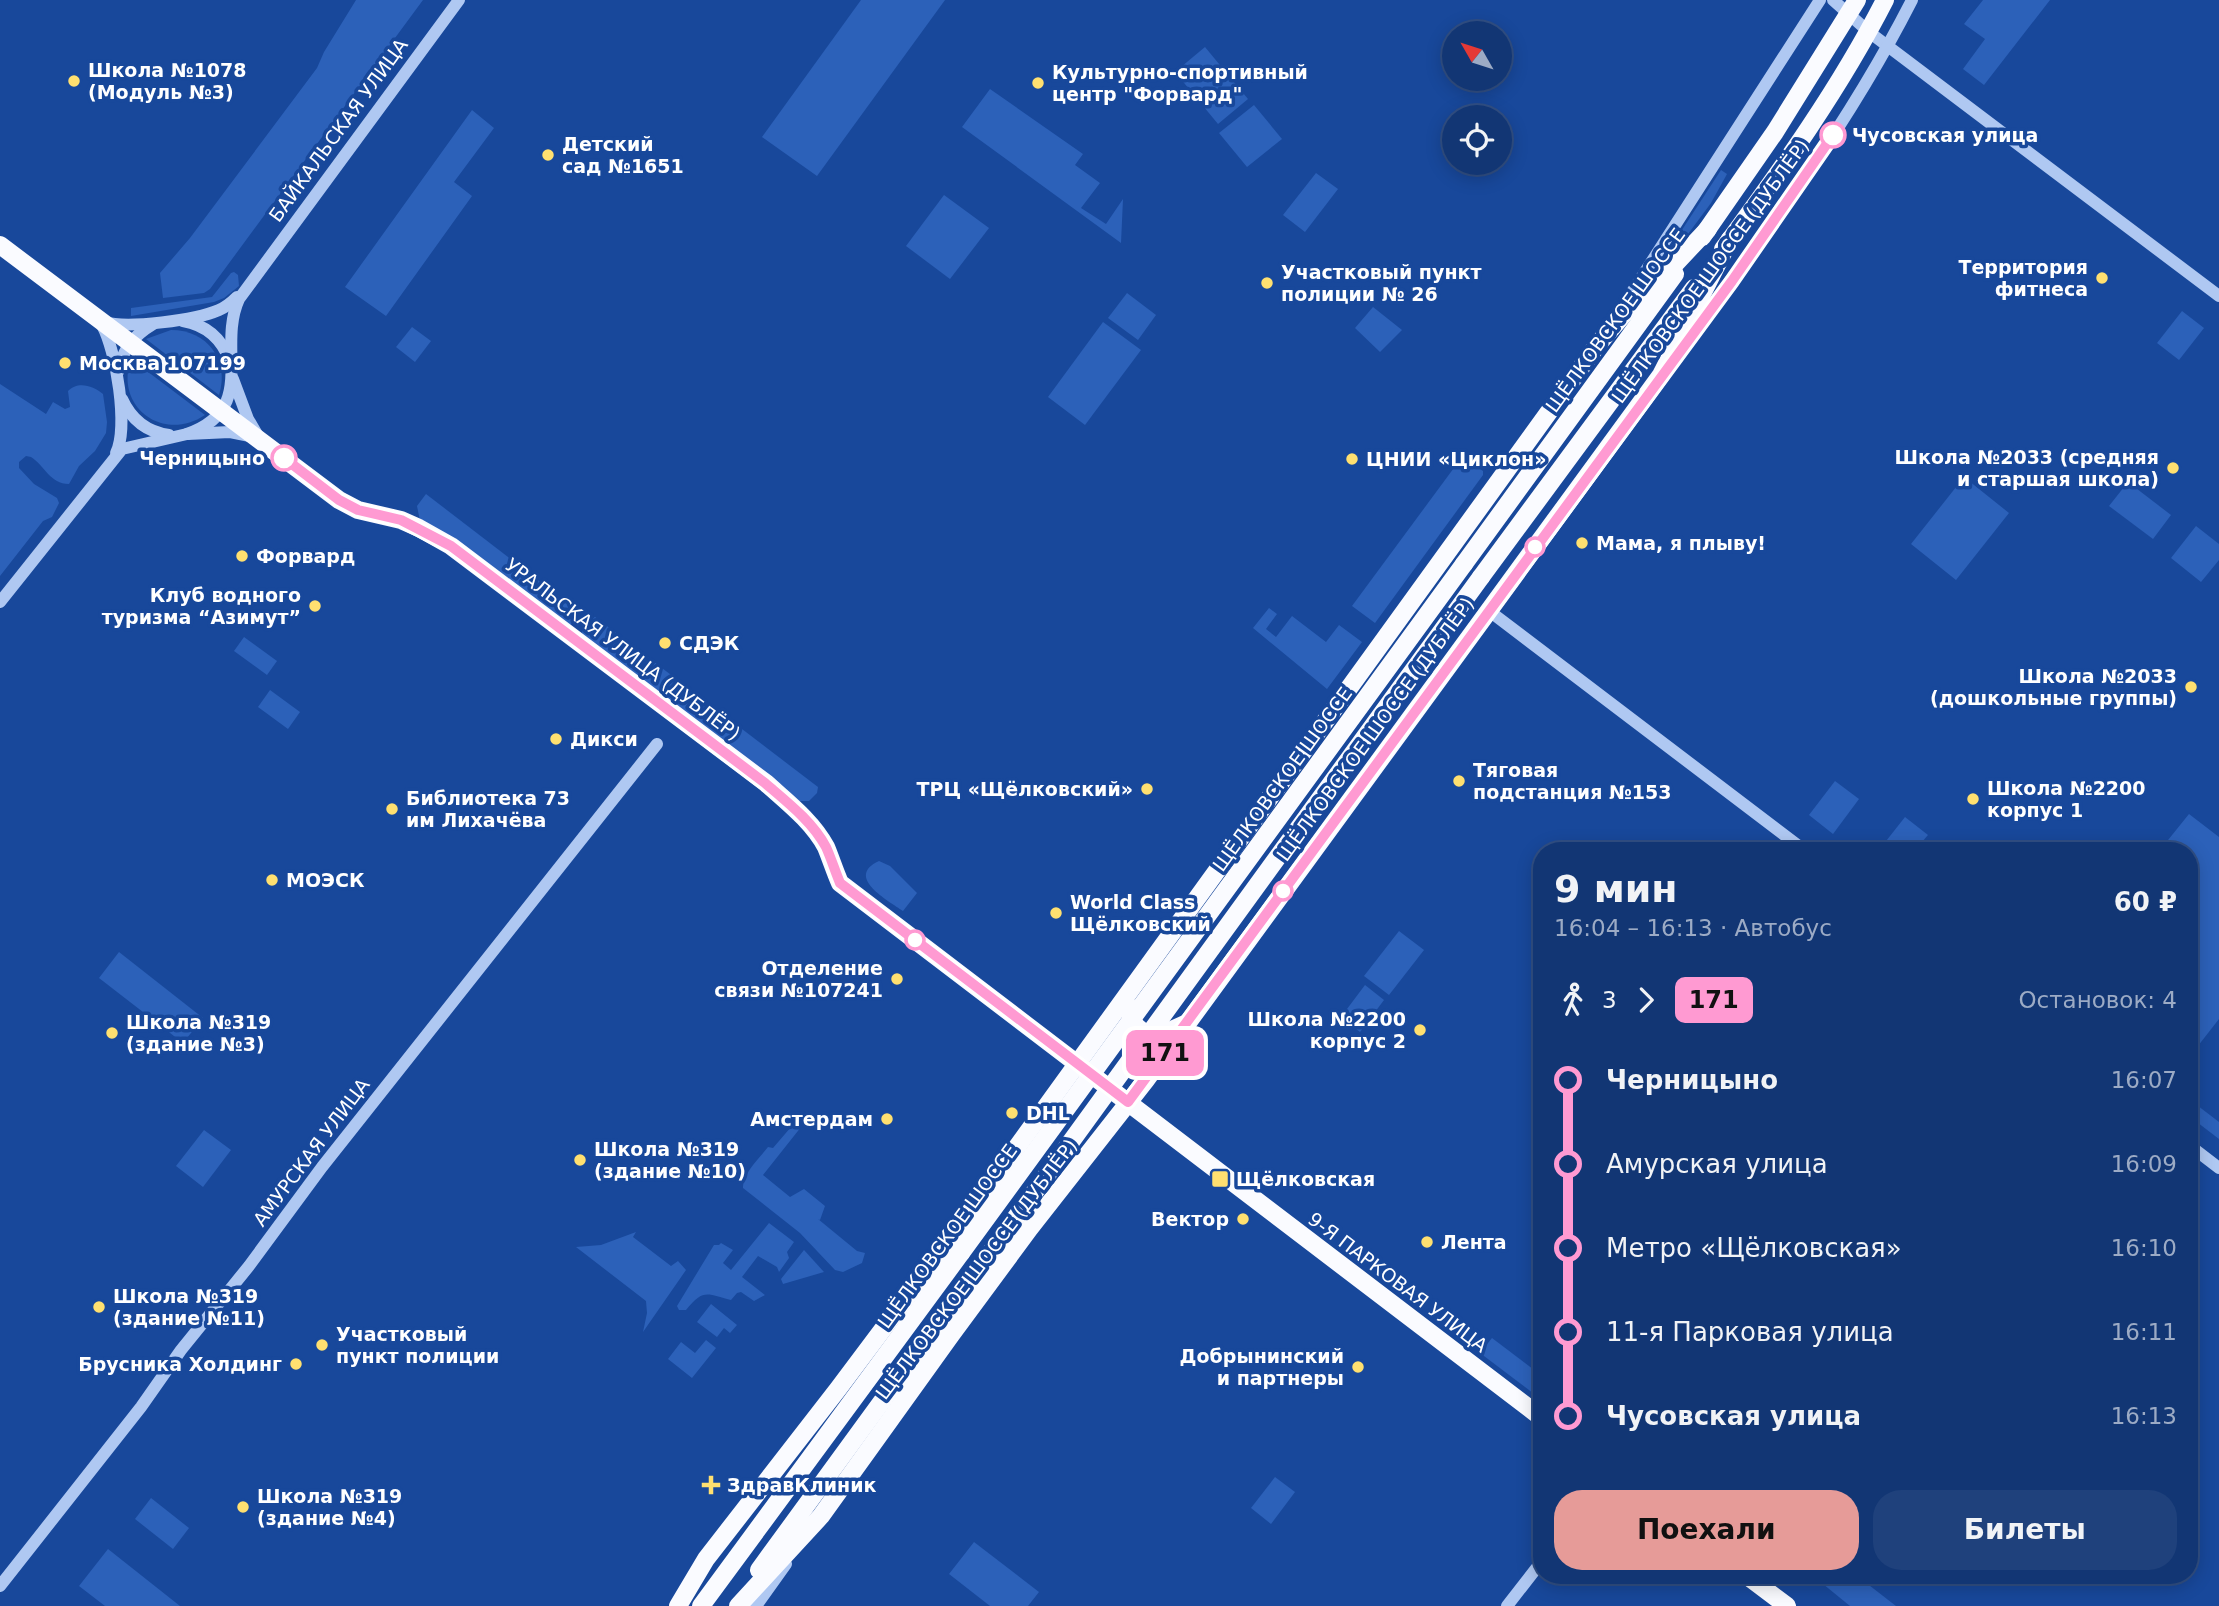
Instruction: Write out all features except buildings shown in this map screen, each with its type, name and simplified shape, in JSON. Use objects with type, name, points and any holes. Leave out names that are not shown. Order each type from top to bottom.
[{"type":"main road","points":[[732,1606],[1730,239],[1814,121],[1869,32],[1885,0]]},
{"type":"main road","name":"ЩЁЛКОВСКОЕ ШОССЕ","points":[[701,1606],[961,1254],[1707,229],[1775,132],[1854,8]]},
{"type":"main road","points":[[1598,344],[1637,299],[1675,264],[1707,229]]},
{"type":"main road","points":[[1661,375],[1730,239]]},
{"type":"main road","name":"УРАЛЬСКАЯ УЛИЦА (ДУБЛЁР)","points":[[0,245],[339,500],[358,510],[401,520],[451,546],[765,783],[813,829],[825,847],[840,883]]},
{"type":"main road","name":"ЩЁЛКОВСКОЕ ШОССЕ (ДУБЛЁР)","points":[[678,1606],[706,1559],[914,1288],[1598,344]]},
{"type":"main road","name":"ЩЁЛКОВСКОЕ ШОССЕ (ДУБЛЁР)","points":[[821,1516],[951,1335],[1187,1023],[1661,375]]},
{"type":"main road","name":"9-Я ПАРКОВАЯ УЛИЦА","points":[[840,883],[1533,1411]]},
{"type":"main road","points":[[1133,986],[1128,1003],[1129,1018],[1144,1033],[1156,1037],[1187,1023]]},
{"type":"main road","points":[[738,1606],[821,1516]]},
{"type":"main road","points":[[1758,1584],[1787,1606]]},
{"type":"street","name":"БАЙКАЛЬСКАЯ УЛИЦА","points":[[249,284],[458,0]]},
{"type":"street","name":"ЩЁЛКОВСКОЕ ШОССЕ (ДУБЛЁР)","points":[[1598,344],[1820,0]]},
{"type":"street","points":[[1833,0],[1854,8],[1869,32],[1888,47],[2219,296]]},
{"type":"street","name":"ЩЁЛКОВСКОЕ ШОССЕ (ДУБЛЁР)","points":[[1661,375],[1794,194],[1888,47],[1912,0]]},
{"type":"street","points":[[0,602],[116,454],[122,438],[117,371],[129,342],[153,324],[220,310],[237,298],[249,284]]},
{"type":"street","points":[[116,454],[130,445],[183,435],[211,422],[222,411],[231,391],[234,309],[249,284]]},
{"type":"street","points":[[98,319],[117,325],[173,320],[191,322],[215,336],[223,346],[254,430],[266,444]]},
{"type":"street","points":[[98,319],[108,335],[119,391],[127,410],[137,421],[157,432],[183,435],[240,433],[266,444]]},
{"type":"street","points":[[1488,610],[1793,842]]},
{"type":"street","name":"АМУРСКАЯ УЛИЦА","points":[[0,1586],[141,1407],[181,1350],[249,1266],[339,1145],[657,744]]},
{"type":"street","points":[[2198,1152],[2219,1168]]},
{"type":"street","name":"ЩЁЛКОВСКОЕ ШОССЕ (ДУБЛЁР)","points":[[756,1606],[821,1516]]},
{"type":"street","points":[[1507,1606],[1533,1573]]},
{"type":"shaded area","points":[[356,0],[423,0],[210,289],[204,293],[163,298],[160,273],[190,238],[317,68]]},
{"type":"shaded area","points":[[861,0],[945,0],[817,176],[762,137]]},
{"type":"shaded area","points":[[1983,0],[2050,0],[1984,85],[1963,69],[1985,39],[1964,24]]},
{"type":"shaded area","points":[[1205,47],[1248,99],[1218,124],[1175,72]]},
{"type":"shaded area","points":[[990,89],[1083,154],[1075,165],[1100,183],[1081,208],[1106,224],[1123,199],[1121,243],[962,127]]},
{"type":"shaded area","points":[[1254,105],[1282,139],[1247,167],[1219,133]]},
{"type":"shaded area","points":[[472,110],[494,128],[454,182],[472,196],[386,316],[345,287]]},
{"type":"shaded area","points":[[1721,170],[1727,174],[1711,203],[1668,261],[1665,260],[1665,256]]},
{"type":"shaded area","points":[[1316,173],[1338,189],[1305,232],[1283,215]]},
{"type":"shaded area","points":[[944,195],[989,228],[950,279],[906,246]]},
{"type":"shaded area","points":[[234,272],[238,275],[239,286],[224,298],[131,316],[131,308],[212,297]]},
{"type":"shaded area","points":[[1127,293],[1156,315],[1138,340],[1108,318]]},
{"type":"shaded area","points":[[1373,307],[1402,330],[1380,352],[1355,328]]},
{"type":"shaded area","points":[[2182,311],[2204,328],[2179,360],[2157,343]]},
{"type":"shaded area","points":[[1103,322],[1141,350],[1085,425],[1048,397]]},
{"type":"shaded area","points":[[412,327],[431,341],[415,362],[396,347]]},
{"type":"shaded area","points":[[171,330],[195,335],[213,349],[221,370],[219,395],[146,339]]},
{"type":"shaded area","points":[[131,359],[205,415],[189,423],[173,425],[146,416],[129,392]]},
{"type":"shaded area","points":[[0,384],[46,414],[53,402],[65,409],[70,407],[68,391],[72,388],[90,386],[103,394],[107,422],[106,433],[95,451],[79,466],[69,484],[52,478],[31,457],[26,456],[19,462],[19,468],[34,484],[57,498],[59,503],[52,517],[43,521],[0,576]]},
{"type":"shaded area","points":[[1462,457],[1483,471],[1483,475],[1375,623],[1352,606]]},
{"type":"shaded area","points":[[1964,477],[2009,513],[1956,580],[1911,544]]},
{"type":"shaded area","points":[[2128,482],[2171,515],[2153,539],[2109,506]]},
{"type":"shaded area","points":[[426,494],[581,613],[570,625],[420,521],[417,506]]},
{"type":"shaded area","points":[[2196,526],[2219,544],[2219,560],[2201,582],[2171,558]]},
{"type":"shaded area","points":[[1269,608],[1277,614],[1266,629],[1276,637],[1292,616],[1326,642],[1339,625],[1362,642],[1327,689],[1253,628]]},
{"type":"shaded area","points":[[595,617],[818,787],[817,793],[809,801],[799,801],[586,640],[582,633],[583,626]]},
{"type":"shaded area","points":[[244,637],[277,661],[267,675],[234,651]]},
{"type":"shaded area","points":[[270,690],[300,712],[288,729],[258,707]]},
{"type":"shaded area","points":[[1835,781],[1859,799],[1833,834],[1809,815]]},
{"type":"shaded area","points":[[2189,814],[2219,837],[2219,1019],[2198,1046],[2198,842],[2166,842]]},
{"type":"shaded area","points":[[1905,817],[1928,835],[1922,842],[1885,842]]},
{"type":"shaded area","points":[[879,861],[890,866],[917,893],[903,911],[880,895],[868,881],[866,874],[869,867]]},
{"type":"shaded area","points":[[1399,931],[1424,950],[1389,995],[1364,976]]},
{"type":"shaded area","points":[[119,952],[203,1018],[183,1043],[99,978]]},
{"type":"shaded area","points":[[1365,985],[1384,1000],[1360,1032],[1341,1017]]},
{"type":"shaded area","points":[[2198,1106],[2219,1122],[2219,1139],[2198,1123]]},
{"type":"shaded area","points":[[803,1113],[809,1117],[763,1175],[790,1197],[804,1189],[825,1206],[820,1220],[818,1219],[857,1251],[865,1253],[862,1263],[843,1272],[835,1270],[800,1233],[743,1188],[748,1172],[768,1147],[773,1148]]},
{"type":"shaded area","points":[[204,1130],[231,1150],[203,1187],[176,1166]]},
{"type":"shaded area","points":[[769,1223],[794,1242],[787,1252],[789,1258],[779,1272],[777,1267],[758,1256],[742,1277],[765,1295],[754,1301],[741,1292],[731,1300],[706,1294],[686,1310],[679,1310],[677,1306],[714,1245],[721,1243],[733,1250],[723,1263],[731,1270]]},
{"type":"shaded area","points":[[636,1232],[633,1237],[671,1266],[678,1261],[686,1270],[643,1332],[647,1313],[646,1301],[576,1247],[601,1245]]},
{"type":"shaded area","points":[[804,1250],[824,1272],[783,1284],[781,1279]]},
{"type":"shaded area","points":[[711,1304],[737,1325],[730,1333],[724,1328],[717,1337],[697,1322]]},
{"type":"shaded area","points":[[1492,1338],[1533,1369],[1533,1393],[1480,1353]]},
{"type":"shaded area","points":[[706,1340],[716,1348],[692,1378],[668,1359],[681,1342],[695,1353]]},
{"type":"shaded area","points":[[1275,1477],[1295,1492],[1271,1524],[1251,1508]]},
{"type":"shaded area","points":[[151,1498],[189,1528],[173,1549],[135,1519]]},
{"type":"shaded area","points":[[974,1542],[1039,1592],[1028,1606],[990,1606],[949,1574]]},
{"type":"shaded area","points":[[108,1549],[180,1606],[105,1606],[79,1586]]},
{"type":"shaded area","points":[[1823,1584],[1868,1584],[1896,1606],[1850,1606]]},
{"type":"bus line","name":"171","points":[[284,458],[339,500],[358,510],[401,520],[419,528],[451,546],[520,596],[765,783],[797,811],[825,847],[840,883],[1128,1102],[1732,281],[1833,135]]},
{"type":"place","name":"Школа №1078 (Модуль №3)","points":[[74,81]]},
{"type":"place","name":"Культурно-спортивный центр \"Форвард\"","points":[[1038,83]]},
{"type":"place","name":"Чусовская улица","points":[[1833,135]]},
{"type":"place","name":"Детский сад №1651","points":[[548,155]]},
{"type":"place","name":"Территория фитнеса","points":[[2102,278]]},
{"type":"place","name":"Участковый пункт полиции № 26","points":[[1267,283]]},
{"type":"place","name":"Москва 107199","points":[[65,363]]},
{"type":"place","name":"Черницыно","points":[[284,458]]},
{"type":"place","name":"ЦНИИ «Циклон»","points":[[1352,459]]},
{"type":"place","name":"Школа №2033 (средняя и старшая школа)","points":[[2173,468]]},
{"type":"place","name":"Мама, я плыву!","points":[[1582,543]]},
{"type":"place","name":"Форвард","points":[[242,556]]},
{"type":"place","name":"Клуб водного туризма “Азимут”","points":[[315,606]]},
{"type":"place","name":"СДЭК","points":[[665,643]]},
{"type":"place","name":"Школа №2033 (дошкольные группы)","points":[[2191,687]]},
{"type":"place","name":"Дикси","points":[[556,739]]},
{"type":"place","name":"Тяговая подстанция №153","points":[[1459,781]]},
{"type":"place","name":"ТРЦ «Щёлковский»","points":[[1147,789]]},
{"type":"place","name":"Школа №2200 корпус 1","points":[[1973,799]]},
{"type":"place","name":"Библиотека 73 им Лихачёва","points":[[392,809]]},
{"type":"place","name":"МОЭСК","points":[[272,880]]},
{"type":"place","name":"World Class Щёлковский","points":[[1056,913]]},
{"type":"place","name":"Отделение связи №107241","points":[[897,979]]},
{"type":"place","name":"Школа №2200 корпус 2","points":[[1420,1030]]},
{"type":"place","name":"Школа №319 (здание №3)","points":[[112,1033]]},
{"type":"place","name":"DHL","points":[[1012,1113]]},
{"type":"place","name":"Амстердам","points":[[887,1119]]},
{"type":"place","name":"Школа №319 (здание №10)","points":[[580,1160]]},
{"type":"place","name":"Щёлковская","points":[[1220,1179]]},
{"type":"place","name":"Вектор","points":[[1243,1219]]},
{"type":"place","name":"Лента","points":[[1427,1242]]},
{"type":"place","name":"Школа №319 (здание №11)","points":[[99,1307]]},
{"type":"place","name":"Участковый пункт полиции","points":[[322,1345]]},
{"type":"place","name":"Брусника Холдинг","points":[[296,1364]]},
{"type":"place","name":"Добрынинский и партнеры","points":[[1358,1367]]},
{"type":"place","name":"ЗдравКлиник","points":[[711,1485]]},
{"type":"place","name":"Школа №319 (здание №4)","points":[[243,1507]]}]
